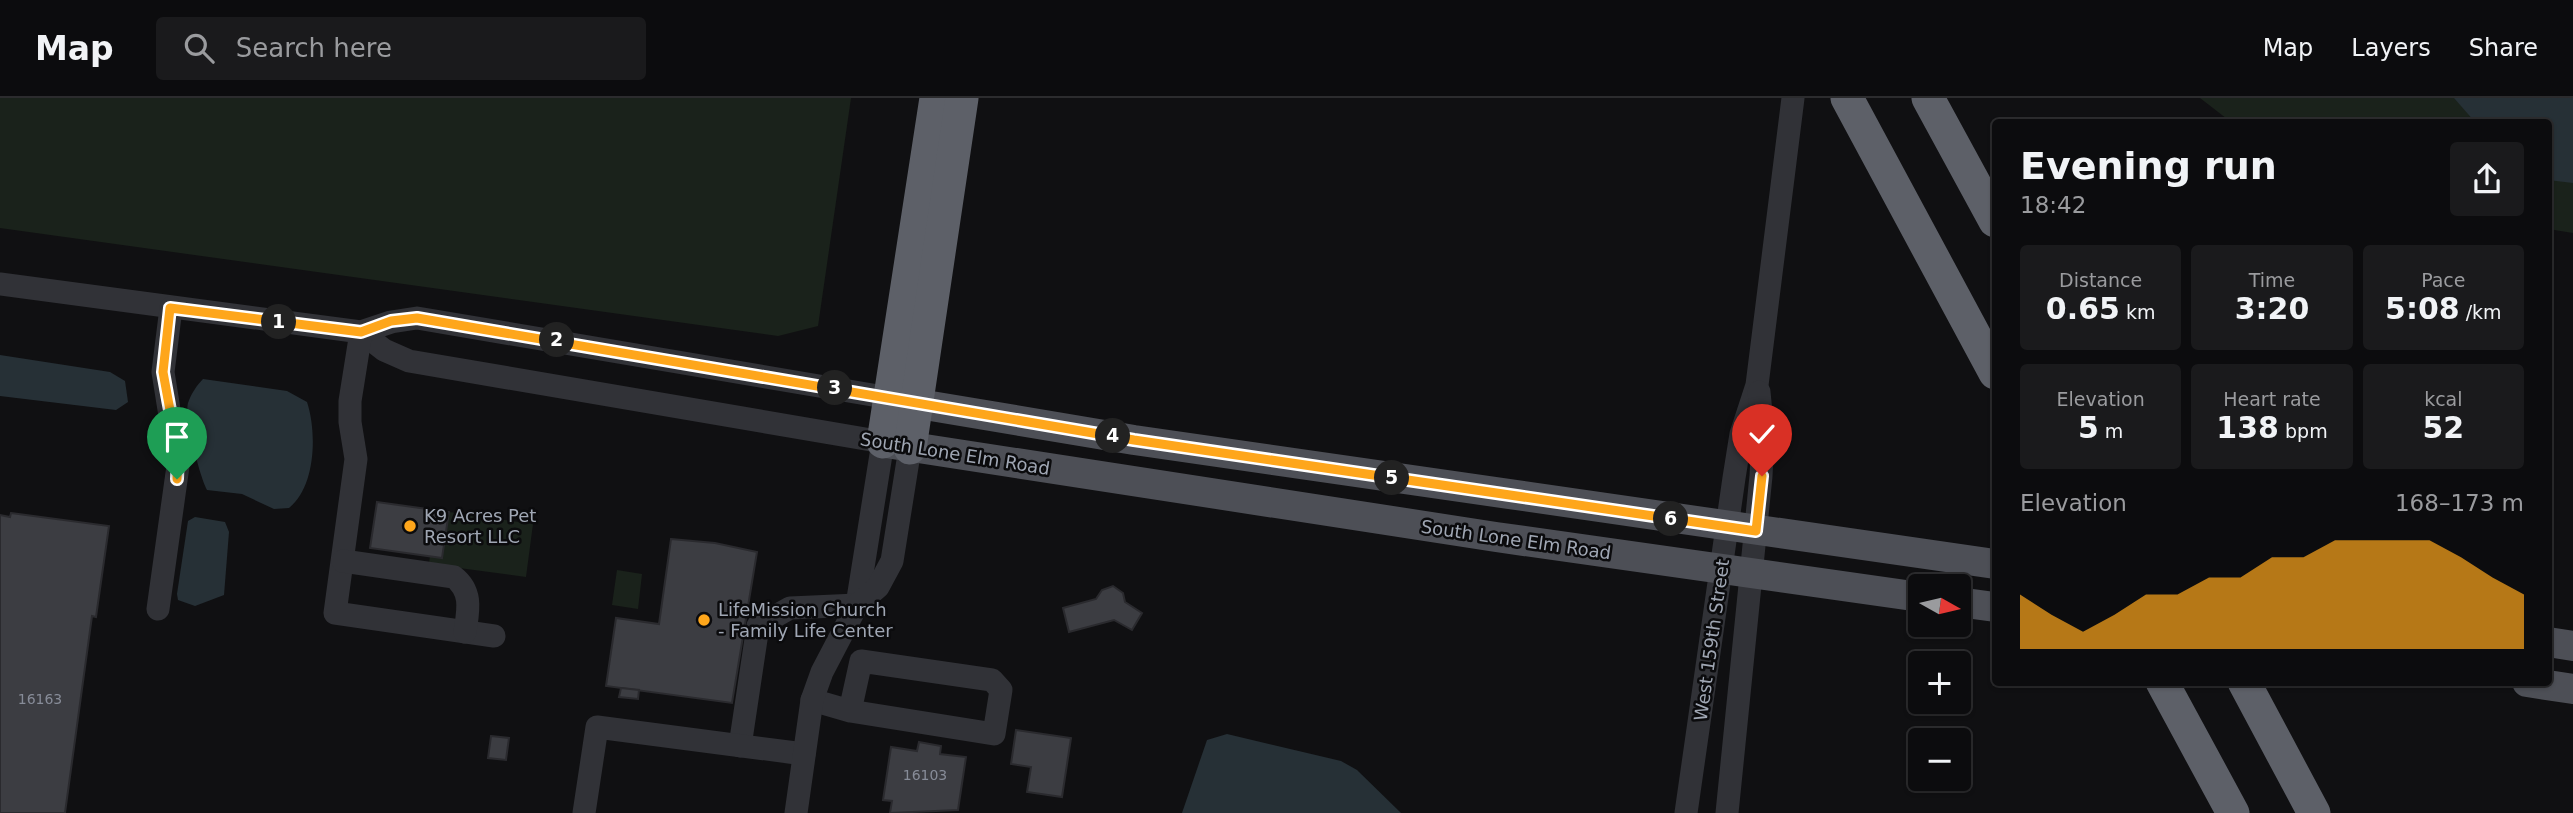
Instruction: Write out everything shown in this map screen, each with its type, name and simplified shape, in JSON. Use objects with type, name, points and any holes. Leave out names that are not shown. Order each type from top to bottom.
[{"type":"highway","points":[[905,401],[936,98]]},
{"type":"highway","points":[[897,445],[962,98]]},
{"type":"highway","points":[[1847,98],[1992,367]]},
{"type":"highway","points":[[1928,98],[1992,215]]},
{"type":"highway","points":[[2164,686],[2233,813]]},
{"type":"highway","points":[[2246,686],[2314,813]]},
{"type":"main road","points":[[905,401],[1146,442],[1992,564]]},
{"type":"main road","name":"South Lone Elm Road","points":[[897,445],[1723,571],[1908,595]]},
{"type":"main road","points":[[1971,604],[1992,607]]},
{"type":"main road","points":[[2552,643],[2573,646]]},
{"type":"main road","points":[[2552,686],[2573,689]]},
{"type":"street","name":"West 159th Street","points":[[1727,813],[1752,575],[1742,529],[1741,434],[1758,386],[1793,98]]},
{"type":"street","name":"South Lone Elm Road","points":[[0,284],[361,332],[384,350],[409,361],[897,445]]},
{"type":"street","points":[[158,610],[178,466],[164,380],[163,360],[170,308]]},
{"type":"street","points":[[494,636],[335,613],[356,459],[350,422],[350,401],[361,332],[391,321],[417,318],[905,401]]},
{"type":"street","points":[[796,813],[812,700],[822,672],[857,605],[877,587],[892,561],[897,445]]},
{"type":"street","name":"West 159th Street","points":[[1686,813],[1723,571],[1742,529]]},
{"type":"street","points":[[343,561],[454,577],[466,592],[469,602],[465,632]]},
{"type":"street","points":[[740,746],[758,626],[790,608],[857,605]]},
{"type":"street","points":[[812,700],[850,711],[994,734],[1001,690],[992,680],[861,662],[850,711]]},
{"type":"street","points":[[584,813],[597,727],[804,754]]},
{"type":"shaded area","points":[[0,98],[851,98],[818,326],[778,336],[0,228]]},
{"type":"shaded area","points":[[2200,98],[2573,98],[2573,233],[2552,230],[2552,119],[2227,119]]},
{"type":"shaded area","points":[[2454,98],[2573,98],[2573,183],[2552,180],[2552,119],[2472,119]]},
{"type":"shaded area","points":[[0,355],[110,372],[125,381],[128,402],[116,410],[0,396]]},
{"type":"shaded area","points":[[203,379],[287,391],[307,402],[312,428],[312,458],[305,487],[289,508],[274,509],[242,494],[207,490],[193,447],[187,410],[191,396]]},
{"type":"shaded area","points":[[449,512],[533,524],[526,577],[429,564],[430,556],[442,558]]},
{"type":"shaded area","points":[[195,517],[225,522],[229,532],[224,595],[195,606],[178,600],[177,594],[188,521]]},
{"type":"shaded area","points":[[617,570],[642,574],[638,609],[612,605]]},
{"type":"shaded area","points":[[1227,734],[1341,761],[1357,770],[1401,813],[1182,813],[1207,740]]},
{"type":"building","name":"K9 Acres Pet Resort LLC","points":[[377,502],[449,512],[442,558],[370,548]]},
{"type":"building","points":[[11,513],[109,526],[96,617],[92,616],[65,813],[0,813],[0,515],[10,517]]},
{"type":"building","name":"LifeMission Church - Family Life Center","points":[[671,539],[715,543],[757,552],[732,703],[606,686],[616,618],[659,624]]},
{"type":"building","points":[[1113,586],[1123,593],[1125,602],[1142,613],[1132,630],[1114,620],[1069,632],[1063,608],[1096,599],[1102,590]]},
{"type":"building","points":[[621,688],[639,690],[638,699],[619,697]]},
{"type":"building","points":[[1016,730],[1071,738],[1062,797],[1027,792],[1031,767],[1011,764]]},
{"type":"building","points":[[491,736],[509,738],[506,760],[488,758]]},
{"type":"building","points":[[919,742],[941,746],[940,754],[966,757],[958,810],[890,813],[892,801],[883,800],[891,747],[917,751]]},
{"type":"place","name":"K9 Acres Pet Resort LLC","points":[[410,526]]},
{"type":"place","name":"LifeMission Church - Family Life Center","points":[[704,620]]},
{"type":"route","points":[[177,479],[178,454],[163,372],[170,308],[361,332],[391,321],[417,318],[1134,440],[1727,528],[1756,531],[1762,476]]}]
